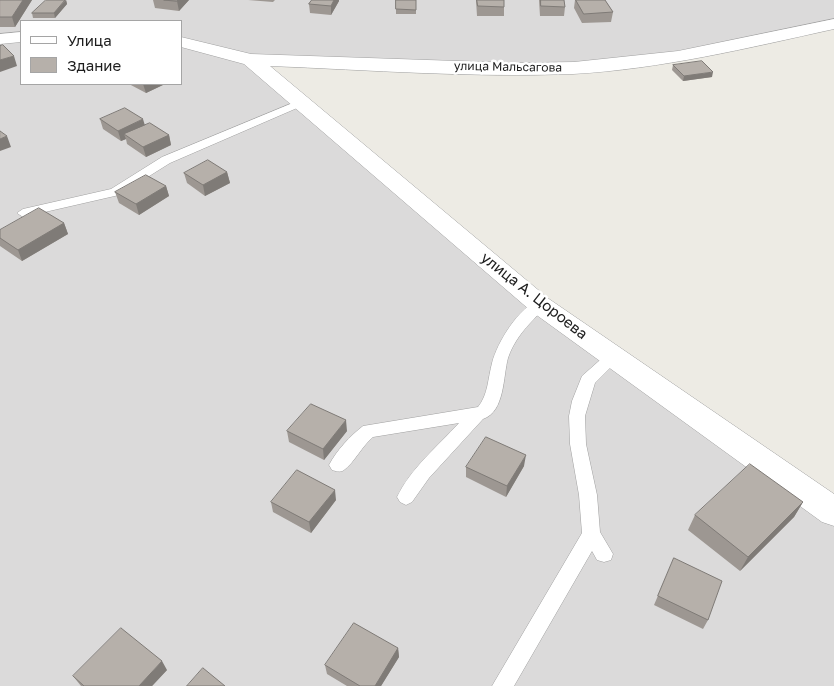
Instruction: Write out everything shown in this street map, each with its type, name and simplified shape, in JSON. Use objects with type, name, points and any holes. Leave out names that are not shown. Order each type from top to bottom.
[{"type":"street","name":"улица Мальсагова","points":[[182,42],[251,60],[516,69],[574,68],[678,57],[834,24]]},
{"type":"street","points":[[0,39],[20,37]]},
{"type":"street","name":"улица А. Цороева","points":[[251,60],[540,305],[834,512]]},
{"type":"lane","points":[[23,213],[115,192],[129,186],[165,161],[215,137],[300,103]]},
{"type":"lane","points":[[338,465],[359,438],[369,432],[477,415],[485,411],[492,397],[501,357],[507,342],[522,322],[540,305]]},
{"type":"lane","points":[[502,686],[558,594],[590,534],[588,495],[577,438],[577,416],[580,401],[588,380],[613,357]]},
{"type":"lane","points":[[406,498],[423,473],[477,415]]},
{"type":"lane","points":[[590,534],[604,554]]},
{"type":"shaded area","points":[[0,0],[834,0],[834,24],[742,45],[574,68],[252,60],[541,305],[834,512],[834,686],[0,686]]},
{"type":"building","points":[[0,0],[23,0],[12,17],[0,17]]},
{"type":"building","points":[[46,0],[65,0],[54,13],[32,13]]},
{"type":"building","points":[[312,0],[334,0],[331,6],[309,4]]},
{"type":"building","points":[[396,0],[416,0],[416,10],[396,9]]},
{"type":"building","points":[[477,0],[504,0],[504,7],[478,6]]},
{"type":"building","points":[[541,0],[564,0],[565,7],[541,6]]},
{"type":"building","points":[[576,0],[605,0],[613,12],[584,14]]},
{"type":"building","points":[[3,45],[14,56],[0,60],[0,46]]},
{"type":"building","points":[[702,61],[713,72],[684,76],[673,65]]},
{"type":"building","points":[[125,108],[143,119],[118,131],[100,119]]},
{"type":"building","points":[[150,123],[169,135],[143,147],[124,134]]},
{"type":"building","points":[[0,131],[7,136],[0,139]]},
{"type":"building","points":[[208,160],[227,172],[203,185],[184,173]]},
{"type":"building","points":[[146,175],[166,186],[136,204],[115,192]]},
{"type":"building","points":[[39,208],[64,223],[18,250],[0,238],[0,230]]},
{"type":"building","points":[[311,404],[346,420],[323,449],[287,431]]},
{"type":"building","points":[[486,437],[526,455],[507,486],[466,467]]},
{"type":"building","points":[[750,464],[803,502],[748,557],[695,515]]},
{"type":"building","points":[[297,470],[335,490],[309,522],[271,502]]},
{"type":"building","points":[[674,558],[722,581],[708,620],[658,596]]},
{"type":"building","points":[[354,623],[398,648],[375,686],[360,686],[325,665]]},
{"type":"building","points":[[121,628],[162,661],[139,686],[84,686],[73,676]]},
{"type":"building","points":[[203,668],[225,686],[187,686]]}]
